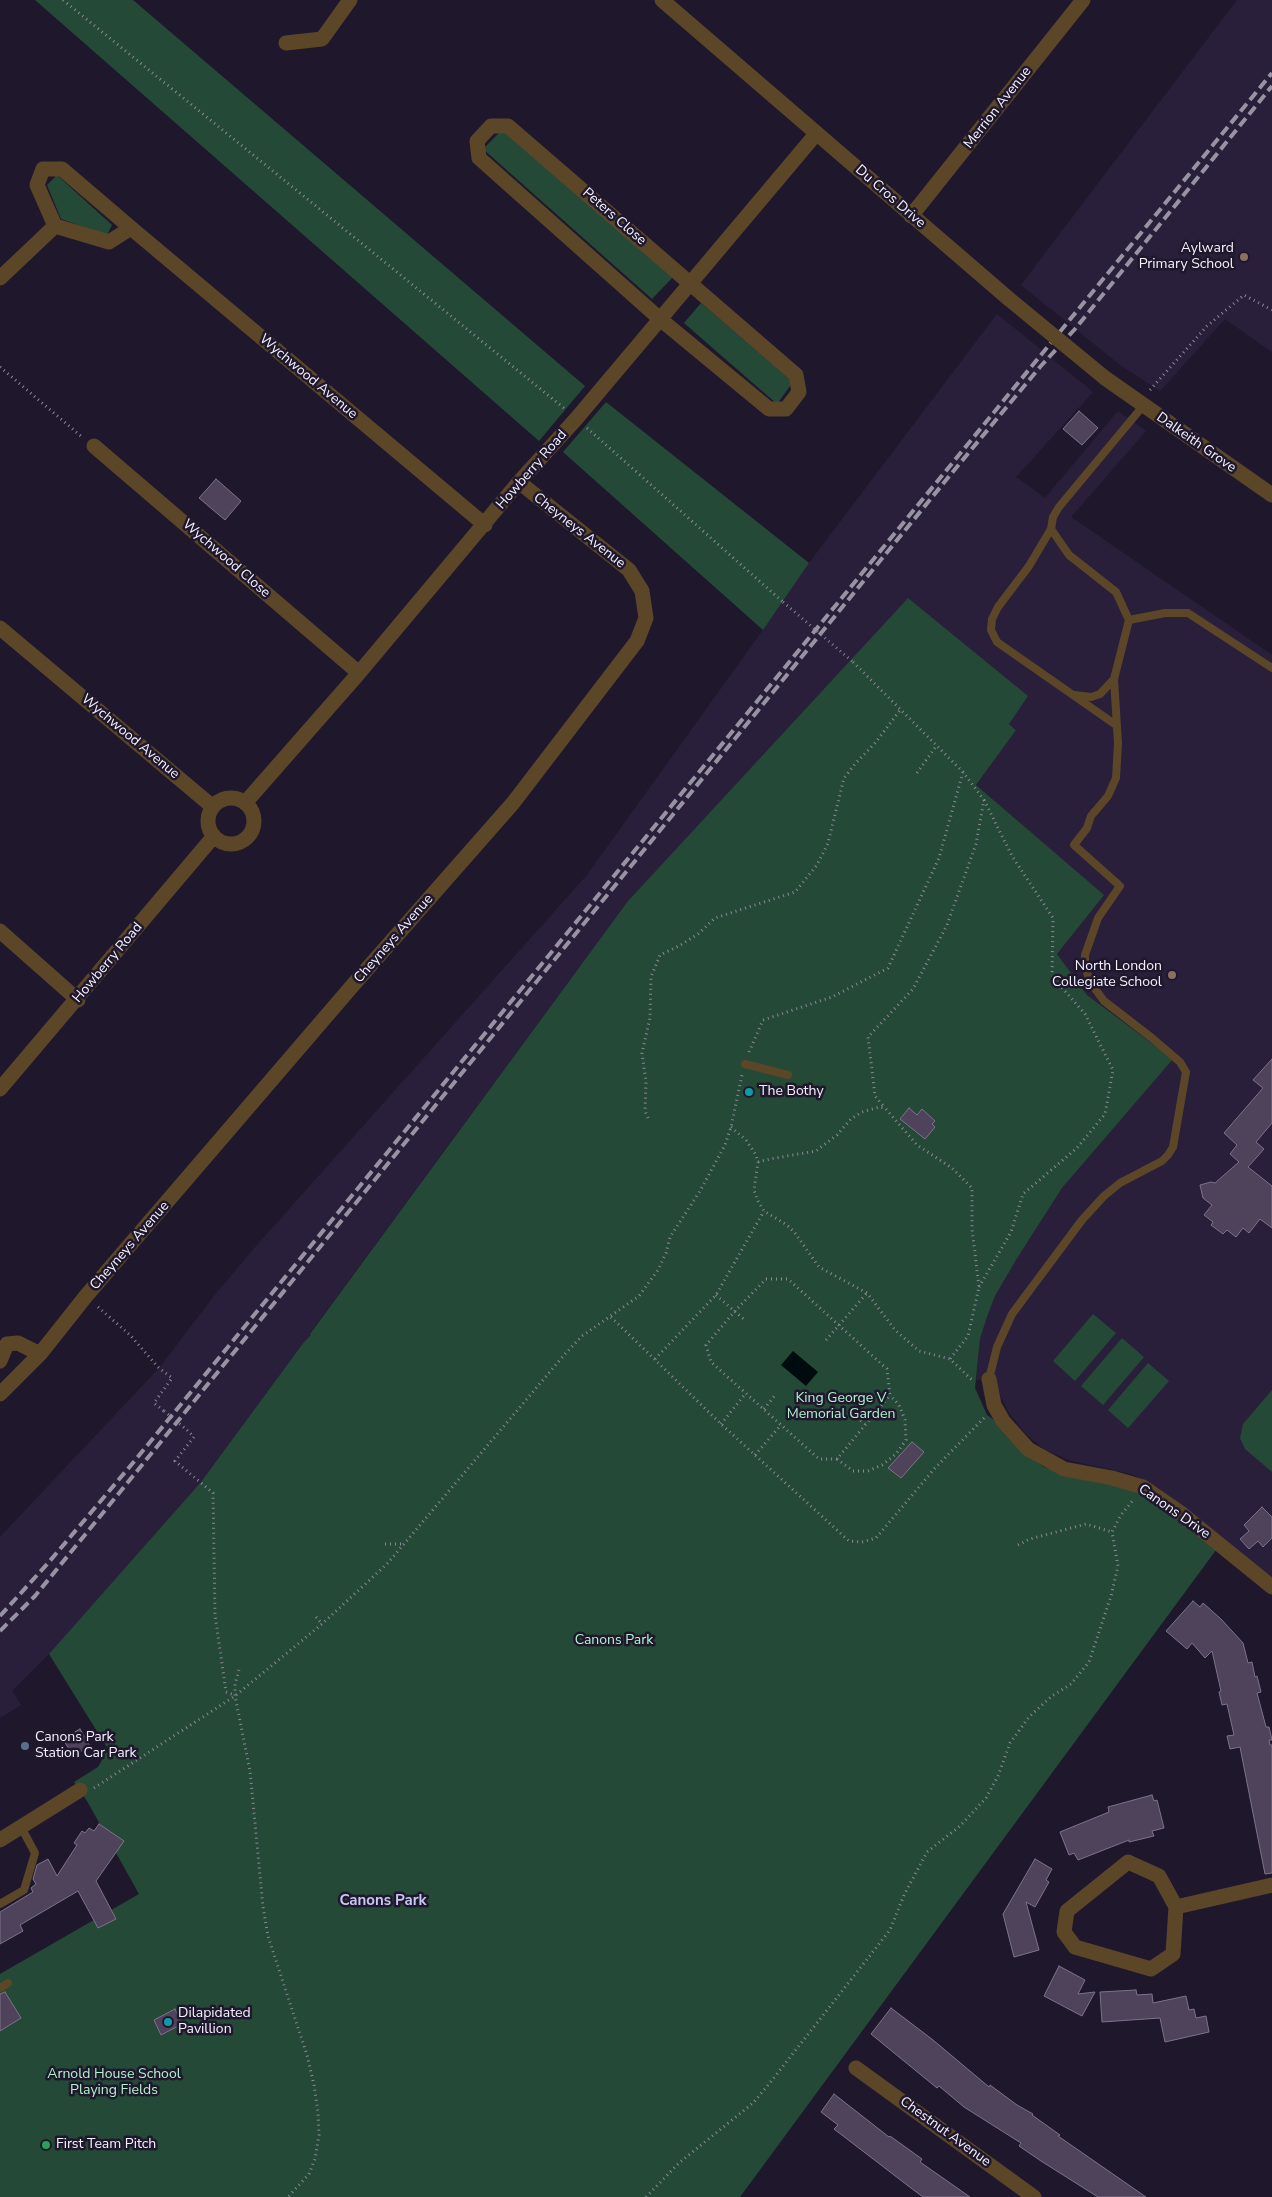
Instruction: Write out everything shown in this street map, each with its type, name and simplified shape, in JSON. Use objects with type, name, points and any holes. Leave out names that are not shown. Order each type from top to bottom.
[{"type":"street","points":[[286,43],[322,39],[350,0]]},
{"type":"street","name":"Du Cros Drive","points":[[662,0],[1009,300],[1121,390]]},
{"type":"street","name":"Merrion Avenue","points":[[911,216],[1083,0]]},
{"type":"street","name":"Peters Close","points":[[491,126],[508,126],[692,284],[796,375],[799,392],[786,409],[769,410],[660,319],[479,158],[476,141],[491,126]]},
{"type":"street","name":"Howberry Road","points":[[245,803],[359,673],[519,482],[692,284],[816,134]]},
{"type":"street","name":"Wychwood Avenue","points":[[55,226],[37,185],[43,169],[62,169],[485,524]]},
{"type":"street","points":[[0,278],[55,226],[109,242],[132,228]]},
{"type":"street","name":"Dalkeith Grove","points":[[1121,390],[1272,495]]},
{"type":"street","name":"Wychwood Close","points":[[94,446],[359,673]]},
{"type":"street","name":"Cheyneys Avenue","points":[[4,1390],[40,1354],[86,1296],[353,985],[513,803],[637,641],[646,618],[642,590],[629,570],[519,482]]},
{"type":"street","name":"Wychwood Avenue","points":[[0,628],[213,807]]},
{"type":"street","points":[[225,799],[239,800],[245,803],[250,809],[254,823],[248,837],[241,842],[227,844],[214,836],[208,825],[208,818],[213,807],[225,799]]},
{"type":"street","name":"Howberry Road","points":[[0,1089],[78,1000],[214,836]]},
{"type":"street","points":[[0,931],[78,1000]]},
{"type":"street","points":[[0,1360],[3,1338],[40,1354]]},
{"type":"street","points":[[0,1370],[4,1390]]},
{"type":"street","name":"Canons Drive","points":[[990,1384],[994,1406],[1003,1421],[1015,1435],[1040,1457],[1064,1469],[1112,1478],[1143,1487],[1182,1514],[1272,1587]]},
{"type":"street","points":[[0,1840],[80,1790]]},
{"type":"street","points":[[1128,1862],[1159,1876],[1176,1907],[1173,1954],[1151,1969],[1075,1947],[1064,1932],[1067,1911],[1128,1862]]},
{"type":"street","points":[[1176,1907],[1272,1886]]},
{"type":"street","name":"Chestnut Avenue","points":[[856,2068],[1034,2197]]},
{"type":"lane","points":[[1116,725],[997,642],[991,630],[992,619],[998,607],[1029,566],[1051,529],[1053,517],[1143,406]]},
{"type":"lane","points":[[990,1384],[997,1346],[1004,1329],[1023,1298],[1082,1220],[1104,1196],[1120,1183],[1162,1161],[1168,1155],[1173,1146],[1186,1072],[1180,1062],[1104,1001],[1090,982],[1085,966],[1087,947],[1098,918],[1120,886],[1074,845],[1087,828],[1091,816],[1108,796],[1116,778],[1118,743],[1114,679],[1128,620],[1116,592],[1069,555],[1051,529]]},
{"type":"lane","points":[[1128,620],[1165,613],[1188,613],[1272,668]]},
{"type":"lane","points":[[1073,695],[1091,697],[1100,694],[1114,679]]},
{"type":"lane","points":[[745,1064],[788,1075]]},
{"type":"lane","points":[[0,1904],[24,1890],[35,1853],[21,1827]]},
{"type":"lane","points":[[0,1988],[8,1983]]},
{"type":"path","points":[[63,0],[576,419],[853,662],[963,772],[984,800],[1012,856],[1053,918],[1052,976],[1085,1014],[1113,1070],[1105,1114],[1077,1148],[1023,1194],[1011,1232],[979,1287],[968,1336],[950,1359]]},
{"type":"path","points":[[1149,391],[1207,326],[1244,294],[1272,310]]},
{"type":"path","points":[[0,367],[94,446]]},
{"type":"path","points":[[648,1118],[645,1111],[646,1082],[642,1053],[650,1018],[651,977],[660,955],[698,934],[715,918],[795,892],[817,865],[828,842],[844,778],[876,742],[901,709]]},
{"type":"path","points":[[917,773],[937,745]]},
{"type":"path","points":[[80,1790],[91,1790],[235,1696],[322,1624],[387,1564],[582,1336],[639,1296],[658,1270],[666,1253],[670,1237],[700,1191],[725,1145],[745,1064],[763,1020],[832,997],[888,968],[939,858],[963,772]]},
{"type":"path","points":[[979,1287],[972,1229],[972,1188],[952,1168],[917,1145],[875,1096],[868,1037],[913,989],[948,926],[976,844],[984,800]]},
{"type":"path","points":[[758,1162],[770,1158],[816,1151],[837,1134],[851,1119],[870,1110],[885,1108]]},
{"type":"path","points":[[731,1126],[746,1140],[756,1155],[758,1162],[754,1190],[764,1211],[787,1225],[795,1233],[819,1267],[867,1293],[895,1330],[919,1351],[950,1359],[975,1384],[990,1384]]},
{"type":"path","points":[[656,1358],[716,1295],[764,1211]]},
{"type":"path","points":[[766,1279],[788,1279],[887,1369],[890,1394],[900,1405],[906,1420],[906,1440],[896,1454],[882,1465],[868,1471],[853,1470],[837,1459],[819,1459],[711,1362],[706,1345],[734,1311],[766,1279]]},
{"type":"path","points":[[826,1340],[867,1293]]},
{"type":"path","points":[[716,1295],[746,1321]]},
{"type":"path","points":[[86,1296],[130,1335],[158,1368],[172,1378],[154,1403],[194,1437],[175,1461],[213,1493],[215,1615],[226,1692],[235,1696]]},
{"type":"path","points":[[611,1317],[656,1358],[722,1424],[849,1541],[862,1542],[876,1538],[935,1468],[981,1422],[994,1406]]},
{"type":"path","points":[[722,1424],[746,1393]]},
{"type":"path","points":[[764,1409],[776,1394]]},
{"type":"path","points":[[837,1459],[890,1394]]},
{"type":"path","points":[[853,1414],[865,1424]]},
{"type":"path","points":[[756,1455],[782,1425]]},
{"type":"path","points":[[646,2197],[679,2162],[753,2103],[769,2084],[890,1930],[904,1895],[927,1852],[960,1826],[986,1798],[998,1776],[1010,1743],[1029,1717],[1052,1696],[1071,1684],[1089,1662],[1111,1596],[1118,1566],[1112,1532],[1121,1515],[1143,1487]]},
{"type":"path","points":[[1018,1545],[1030,1538],[1086,1524],[1112,1532]]},
{"type":"path","points":[[385,1544],[404,1544]]},
{"type":"path","points":[[316,1616],[322,1624]]},
{"type":"path","points":[[239,1670],[235,1684],[235,1696],[250,1771],[268,1936],[307,2055],[318,2112],[315,2159],[309,2174],[288,2197]]},
{"type":"shaded area","points":[[1237,0],[1272,0],[1272,352],[1225,319],[1160,391],[1119,364],[1021,285]]},
{"type":"shaded area","name":"North London Collegiate School","points":[[997,314],[1093,392],[1016,477],[1045,498],[1118,411],[1146,431],[1071,517],[1272,655],[1272,1578],[1145,1480],[1131,1474],[1072,1461],[1045,1450],[1026,1434],[1009,1413],[999,1393],[995,1378],[976,1380],[980,1339],[987,1317],[995,1296],[1016,1260],[1062,1188],[1173,1059],[1087,995],[1057,954],[1103,895],[976,785],[1016,729],[1009,724],[908,598],[628,901],[310,1333],[312,1335],[304,1342],[201,1482],[49,1654],[12,1691],[21,1705],[0,1718],[0,1537],[160,1367],[214,1296],[257,1245],[587,875],[809,563]]},
{"type":"shaded area","points":[[793,1351],[818,1372],[806,1386],[781,1365]]},
{"type":"green space","points":[[35,0],[133,0],[585,386],[539,441]]},
{"type":"green space","points":[[502,130],[673,277],[652,299],[483,149]]},
{"type":"green space","points":[[57,175],[112,225],[107,235],[61,219],[47,185]]},
{"type":"green space","points":[[701,303],[793,382],[777,404],[684,323]]},
{"type":"green space","points":[[606,402],[809,563],[763,630],[563,452]]},
{"type":"green space","name":"Canons Park","points":[[908,598],[1028,696],[1009,724],[1016,730],[976,785],[1104,895],[1057,954],[1087,995],[1173,1059],[1062,1188],[1016,1260],[995,1296],[987,1317],[980,1339],[975,1388],[987,1415],[997,1422],[1032,1459],[1044,1467],[1063,1474],[1127,1488],[1145,1495],[1216,1550],[740,2197],[0,2197],[0,1974],[139,1894],[87,1801],[74,1782],[98,1767],[102,1760],[101,1753],[108,1749],[49,1654],[201,1482],[311,1335],[628,901]]},
{"type":"green space","points":[[1093,1314],[1116,1333],[1075,1381],[1053,1361]]},
{"type":"green space","points":[[1122,1338],[1144,1357],[1103,1405],[1081,1386]]},
{"type":"green space","points":[[1148,1363],[1169,1381],[1128,1428],[1108,1410]]},
{"type":"green space","points":[[1272,1390],[1272,1472],[1245,1449],[1240,1438],[1243,1424]]},
{"type":"building","points":[[1079,411],[1098,428],[1082,445],[1063,429]]},
{"type":"building","points":[[216,479],[241,501],[225,520],[199,498]]},
{"type":"building","points":[[1272,1059],[1272,1123],[1256,1142],[1264,1149],[1248,1167],[1272,1186],[1272,1228],[1260,1219],[1249,1233],[1243,1228],[1236,1237],[1227,1230],[1223,1234],[1211,1225],[1213,1222],[1204,1215],[1212,1205],[1203,1198],[1200,1185],[1211,1182],[1215,1183],[1239,1162],[1230,1154],[1237,1145],[1224,1133],[1263,1088],[1253,1080]]},
{"type":"building","points":[[909,1108],[917,1115],[922,1109],[935,1121],[932,1124],[935,1127],[925,1139],[900,1119]]},
{"type":"building","points":[[912,1442],[924,1452],[901,1478],[888,1468]]},
{"type":"building","points":[[1262,1507],[1272,1517],[1272,1538],[1263,1547],[1258,1541],[1249,1549],[1240,1539],[1249,1531],[1244,1525]]},
{"type":"building","points":[[1193,1601],[1200,1607],[1203,1603],[1243,1643],[1248,1663],[1252,1662],[1255,1677],[1257,1676],[1261,1692],[1257,1693],[1266,1727],[1269,1727],[1272,1740],[1269,1740],[1270,1745],[1272,1745],[1272,1873],[1265,1874],[1240,1747],[1230,1749],[1227,1736],[1234,1735],[1227,1704],[1222,1705],[1219,1692],[1221,1691],[1212,1651],[1205,1658],[1192,1643],[1187,1649],[1166,1631]]},
{"type":"building","points":[[80,1729],[90,1746],[73,1756],[63,1739]]},
{"type":"building","points":[[1152,1795],[1154,1801],[1157,1800],[1164,1828],[1152,1831],[1154,1836],[1129,1842],[1129,1840],[1078,1860],[1074,1853],[1069,1855],[1060,1832],[1109,1812],[1108,1807]]},
{"type":"building","points":[[99,1824],[124,1841],[96,1881],[116,1919],[98,1928],[78,1891],[20,1925],[23,1931],[0,1944],[0,1912],[33,1892],[31,1888],[36,1884],[33,1879],[37,1865],[48,1859],[57,1876],[77,1845],[74,1843],[82,1831],[85,1833],[89,1828],[94,1831]]},
{"type":"building","points":[[1035,1859],[1052,1869],[1046,1880],[1049,1882],[1035,1907],[1026,1902],[1039,1950],[1014,1957],[1003,1914]]},
{"type":"building","points":[[1059,1966],[1085,1980],[1078,1994],[1095,1992],[1082,2016],[1044,1996]]},
{"type":"building","points":[[1136,1990],[1137,1995],[1152,1994],[1153,2003],[1186,1996],[1189,2010],[1194,2009],[1196,2018],[1206,2016],[1209,2032],[1165,2042],[1160,2018],[1102,2022],[1100,1992]]},
{"type":"building","points":[[5,1992],[21,2018],[0,2031],[0,1994]]},
{"type":"building","points":[[891,2008],[989,2087],[990,2085],[1033,2114],[1060,2135],[1058,2136],[1146,2197],[1098,2197],[1019,2146],[1021,2143],[964,2107],[939,2086],[937,2088],[871,2034]]},
{"type":"building","name":"Dilapidated Pavillion","points":[[175,2009],[182,2024],[161,2035],[154,2020]]},
{"type":"building","points":[[834,2094],[889,2137],[922,2159],[920,2162],[970,2197],[923,2197],[911,2188],[834,2129],[838,2125],[821,2112]]},
{"type":"railway","points":[[0,1616],[49,1562],[132,1464],[1272,73]]},
{"type":"railway","points":[[0,1631],[35,1596],[951,474],[1040,367],[1075,329],[1272,86]]},
{"type":"place","name":"Aylward Primary School","points":[[1244,257]]},
{"type":"place","name":"North London Collegiate School","points":[[1172,975]]},
{"type":"place","name":"The Bothy","points":[[749,1092]]},
{"type":"place","name":"Canons Park Station Car Park","points":[[25,1746]]},
{"type":"place","name":"Dilapidated Pavillion","points":[[168,2022]]},
{"type":"place","name":"First Team Pitch","points":[[46,2145]]},
{"type":"district","name":"Canons Park","points":[[383,1901]]},
{"type":"park label","name":"King George V Memorial Garden","points":[[841,1408]]},
{"type":"park label","name":"Arnold House School Playing Fields","points":[[114,2084]]}]
